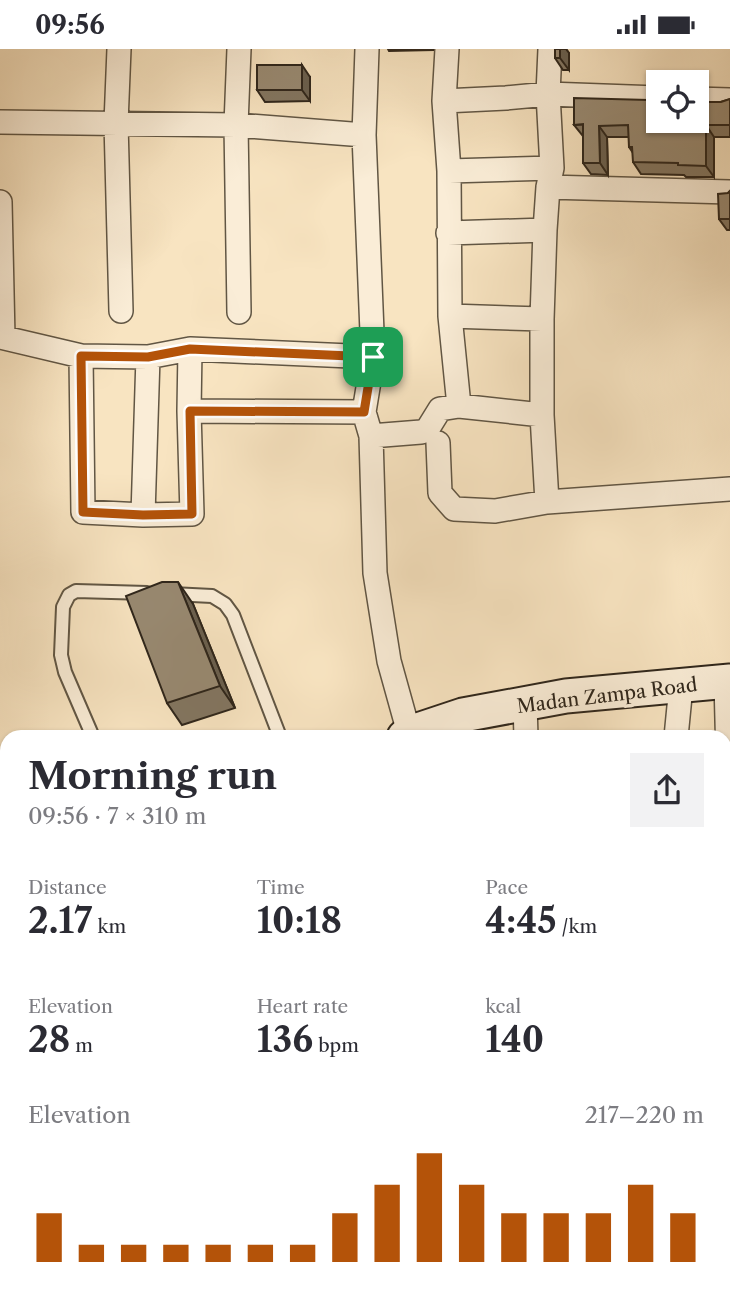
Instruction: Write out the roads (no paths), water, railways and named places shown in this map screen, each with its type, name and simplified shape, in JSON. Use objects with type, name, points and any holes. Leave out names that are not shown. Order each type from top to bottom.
[{"type":"main road","name":"Madan Zampa Road","points":[[421,730],[463,715],[566,696],[728,681]]},
{"type":"street","points":[[119,49],[116,124],[121,311]]},
{"type":"street","points":[[239,49],[236,125],[239,312]]},
{"type":"street","points":[[368,49],[364,135],[373,357],[364,412],[371,436],[375,573],[389,661],[406,730]]},
{"type":"street","points":[[446,49],[444,101],[449,171],[450,316],[459,406]]},
{"type":"street","points":[[547,502],[542,415],[542,319],[550,177],[550,49]]},
{"type":"street","points":[[444,101],[548,94],[646,98]]},
{"type":"street","points":[[709,99],[730,100]]},
{"type":"street","points":[[0,122],[236,125],[364,135]]},
{"type":"street","points":[[449,171],[730,192]]},
{"type":"street","points":[[0,202],[2,337],[81,356],[148,357],[190,349],[373,357]]},
{"type":"street","points":[[449,233],[545,230]]},
{"type":"street","points":[[450,316],[542,319]]},
{"type":"street","points":[[81,356],[83,512],[192,514],[190,349]]},
{"type":"street","points":[[143,515],[148,357]]},
{"type":"street","points":[[371,436],[427,430],[440,409],[459,406],[542,415]]},
{"type":"street","points":[[190,411],[364,412]]},
{"type":"street","points":[[438,443],[440,493],[454,509],[495,511],[547,502],[730,489]]},
{"type":"street","points":[[728,681],[728,730]]},
{"type":"street","points":[[677,730],[681,686]]},
{"type":"street","points":[[525,704],[526,730]]},
{"type":"lane","points":[[90,730],[65,672],[61,655],[64,607],[69,595],[76,591],[212,596],[225,604],[233,615],[277,730]]}]
